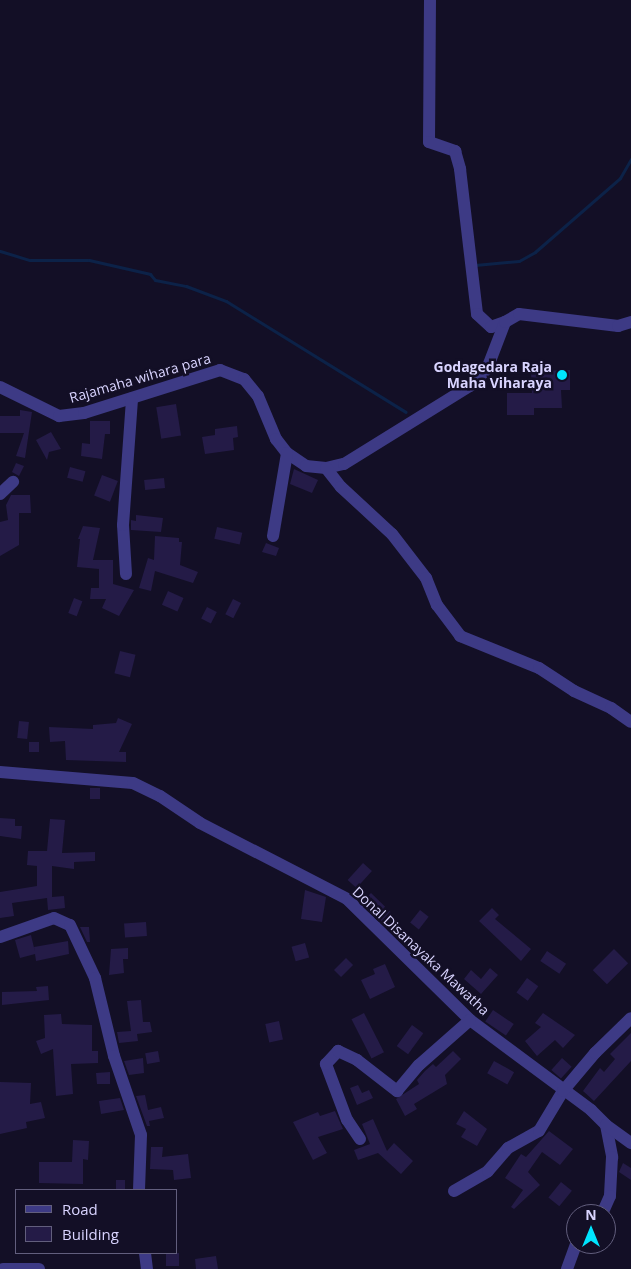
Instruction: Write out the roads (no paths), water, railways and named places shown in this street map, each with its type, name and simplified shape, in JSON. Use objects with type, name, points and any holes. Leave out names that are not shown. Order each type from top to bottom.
[{"type":"street","points":[[430,0],[428,142],[455,151],[460,169],[477,314],[491,327],[519,314],[618,326],[631,322]]},
{"type":"street","name":"Rajamaha wihara para","points":[[0,386],[59,416],[84,413],[220,370],[244,379],[258,396],[276,439],[287,453],[306,466],[326,468],[344,464],[470,386],[487,369],[505,322]]},
{"type":"street","points":[[126,574],[123,525],[132,398]]},
{"type":"street","points":[[273,536],[287,453]]},
{"type":"street","points":[[326,468],[341,487],[392,534],[426,578],[437,605],[460,636],[539,668],[574,692],[611,708],[631,722]]},
{"type":"street","points":[[0,494],[13,482]]},
{"type":"street","name":"Donal Disanayaka Mawatha","points":[[0,772],[133,783],[160,796],[200,823],[347,899],[470,1020],[591,1110],[606,1125],[631,1143]]},
{"type":"street","points":[[0,937],[54,918],[70,925],[95,978],[114,1056],[141,1135],[139,1189]]},
{"type":"street","points":[[454,1191],[488,1171],[508,1148],[539,1131],[563,1091],[595,1053],[631,1018]]},
{"type":"street","points":[[360,1139],[348,1120],[326,1064],[338,1051],[357,1060],[397,1091],[419,1065],[470,1020]]},
{"type":"street","points":[[606,1125],[612,1157],[610,1196],[606,1204]]},
{"type":"street","points":[[145,1254],[147,1269]]},
{"type":"street","points":[[567,1269],[572,1254]]},
{"type":"street","points":[[3,1269],[39,1269]]},
{"type":"waterway","points":[[475,265],[519,261],[535,252],[620,178],[631,159]]},
{"type":"waterway","points":[[0,251],[30,260],[89,260],[150,274],[155,280],[186,286],[226,301],[406,412]]},
{"type":"place","name":"Godagedara Raja Maha Viharaya","points":[[562,375]]}]
